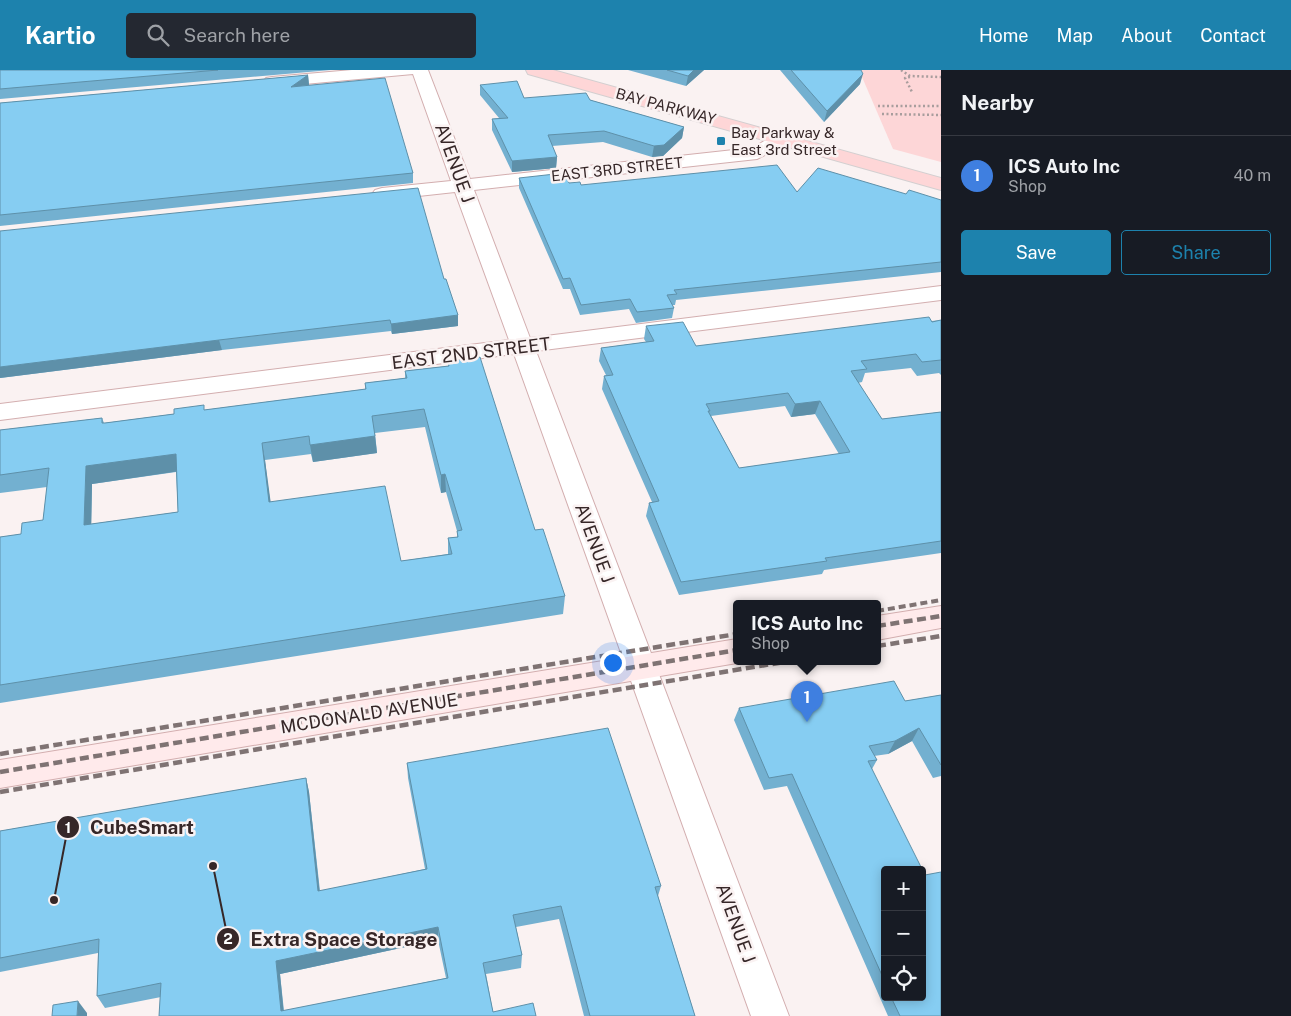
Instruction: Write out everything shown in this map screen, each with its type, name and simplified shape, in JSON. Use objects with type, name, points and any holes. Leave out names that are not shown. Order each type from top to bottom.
[{"type":"main road","name":"BAY PARKWAY","points":[[534,70],[941,184]]},
{"type":"main road","points":[[881,627],[941,617]]},
{"type":"main road","name":"MCDONALD AVENUE","points":[[0,774],[733,652]]},
{"type":"street","points":[[255,84],[410,70]]},
{"type":"street","name":"AVENUE J","points":[[420,70],[770,1016]]},
{"type":"street","name":"EAST 3RD STREET","points":[[362,196],[757,153],[782,139]]},
{"type":"street","name":"EAST 2ND STREET","points":[[0,412],[941,293]]},
{"type":"path","points":[[901,70],[903,74],[910,76],[941,77]]},
{"type":"path","points":[[910,76],[905,78],[912,92]]},
{"type":"path","points":[[878,106],[941,106]]},
{"type":"path","points":[[918,106],[922,114]]},
{"type":"path","points":[[882,114],[941,114]]},
{"type":"shaded area","points":[[859,70],[941,70],[941,162],[893,149]]},
{"type":"building","points":[[0,70],[218,70],[0,89]]},
{"type":"building","points":[[667,70],[694,70],[688,76]]},
{"type":"building","points":[[791,70],[861,70],[863,74],[827,111]]},
{"type":"building","points":[[308,75],[291,87],[385,78],[413,173],[0,215],[0,103]]},
{"type":"building","points":[[517,81],[524,98],[586,93],[590,100],[684,127],[664,145],[654,146],[604,131],[548,135],[557,157],[512,161],[492,119],[508,118],[480,85]]},
{"type":"building","points":[[777,165],[797,192],[818,168],[906,194],[909,190],[941,200],[941,262],[674,290],[677,294],[667,295],[674,308],[637,312],[630,299],[581,305],[570,278],[563,279],[519,178],[564,173],[569,183],[580,182],[581,185]]},
{"type":"building","points":[[418,188],[444,279],[446,279],[458,315],[391,324],[390,320],[0,367],[0,231]]},
{"type":"building","points":[[929,317],[932,322],[941,320],[941,360],[922,362],[916,354],[861,361],[867,369],[851,371],[882,419],[941,412],[941,541],[825,558],[827,561],[681,582],[649,503],[659,501],[604,376],[613,375],[601,348],[654,341],[646,326],[683,322],[696,346]],"holes":[[[788,393],[795,404],[820,401],[850,452],[739,468],[706,404]]]},
{"type":"building","points":[[480,357],[535,530],[543,529],[565,596],[0,685],[0,537],[21,534],[22,523],[43,520],[49,468],[0,475],[0,430],[102,418],[102,423],[105,423],[174,414],[174,409],[204,405],[204,410],[366,389],[365,383],[407,378],[405,371],[449,366],[448,361]],"holes":[[[424,409],[441,475],[445,474],[462,530],[457,531],[458,537],[448,538],[452,554],[401,561],[385,486],[269,502],[262,443],[309,436],[310,445],[375,436],[372,416]],[[176,454],[178,512],[84,525],[86,466]]]},
{"type":"building","points":[[894,681],[905,701],[941,695],[941,765],[919,728],[895,741],[869,746],[877,760],[868,761],[920,866],[881,866],[881,973],[792,774],[769,778],[739,708]]},
{"type":"building","points":[[608,728],[661,886],[655,887],[695,1016],[590,1016],[561,906],[513,915],[522,955],[483,963],[493,1012],[533,1003],[536,1016],[159,1016],[161,983],[97,996],[99,939],[0,958],[0,831],[306,778],[318,891],[427,869],[407,763]],"holes":[[[438,927],[448,978],[281,1011],[276,961]]]},
{"type":"building","points":[[941,872],[941,1016],[900,1016],[893,1001],[926,1001],[926,875]]},
{"type":"building","points":[[78,1001],[77,1016],[52,1016],[53,1005]]},
{"type":"railway","points":[[881,610],[941,600]]},
{"type":"railway","points":[[881,625],[941,616]]},
{"type":"railway","points":[[0,754],[733,635]]},
{"type":"railway","points":[[881,645],[941,636]]},
{"type":"railway","points":[[0,772],[733,651]]},
{"type":"railway","points":[[0,792],[766,665]]},
{"type":"place","name":"Bay Parkway & East 3rd Street","points":[[721,141]]},
{"type":"place","name":"ICS Auto Inc","points":[[807,722]]},
{"type":"place","name":"Extra Space Storage","points":[[213,866]]},
{"type":"place","name":"CubeSmart","points":[[54,900]]}]
